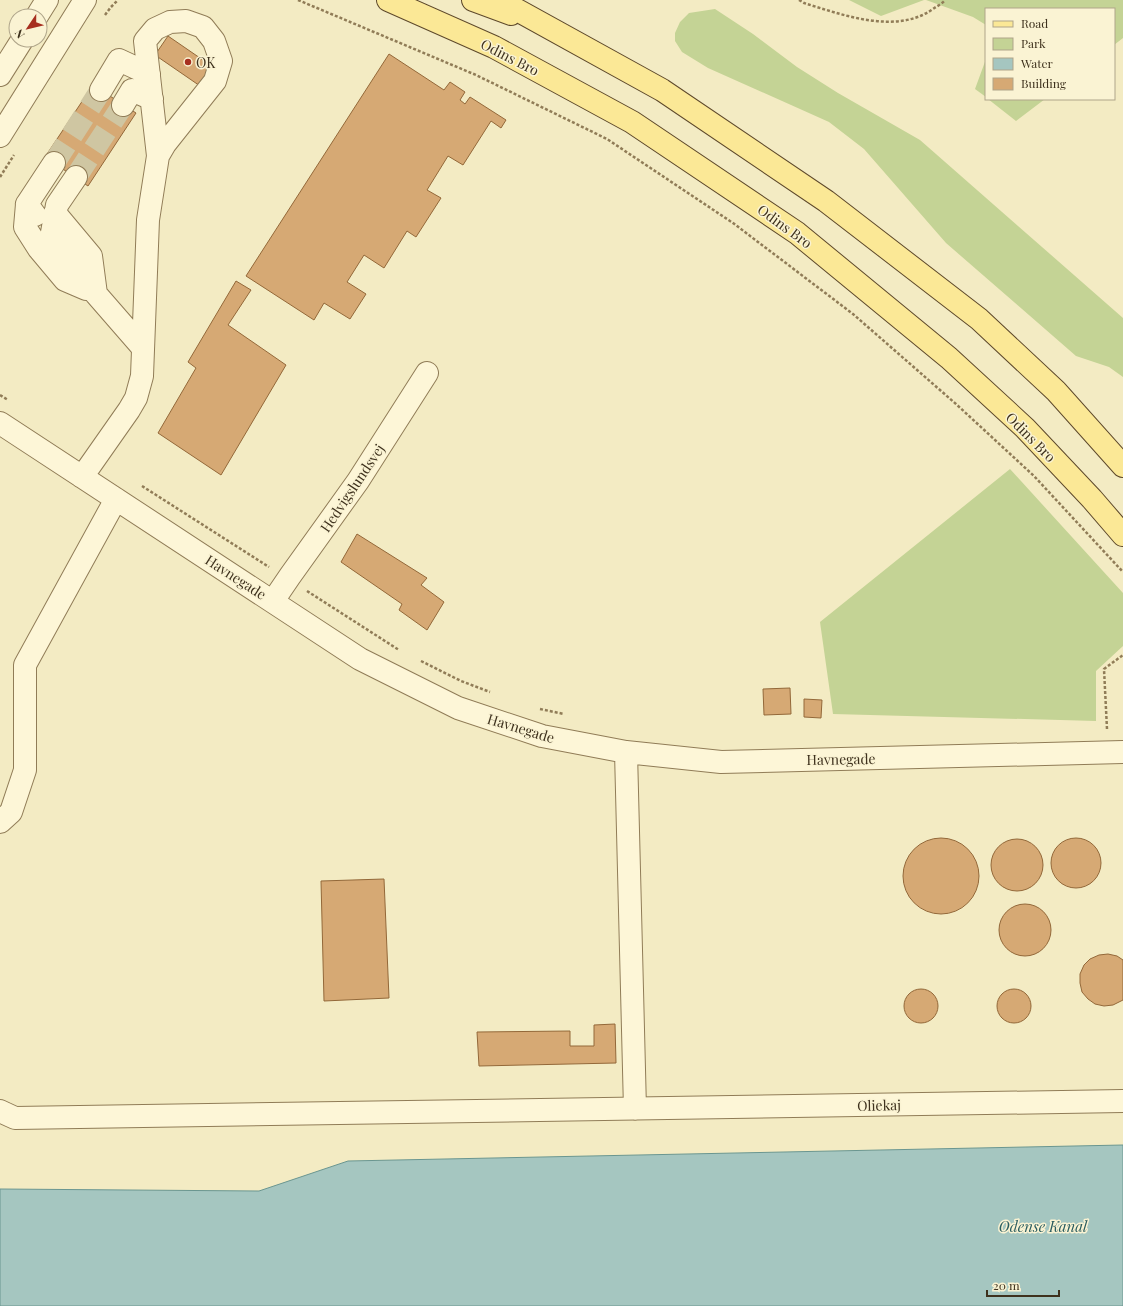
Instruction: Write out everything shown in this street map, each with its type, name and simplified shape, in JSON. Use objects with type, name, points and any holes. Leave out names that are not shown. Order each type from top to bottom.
[{"type":"main road","name":"Odins Bro","points":[[388,0],[494,47],[632,122],[797,233],[949,358],[1019,423],[1123,535]]},
{"type":"main road","points":[[473,0],[546,26]]},
{"type":"main road","points":[[499,0],[662,90],[826,201],[979,319],[1056,391],[1123,466]]},
{"type":"street","points":[[0,136],[85,0]]},
{"type":"street","points":[[82,477],[129,410],[136,398],[142,376],[148,220],[158,156],[145,41],[160,26],[170,22],[186,21],[203,27],[214,41],[221,62],[215,80],[165,144],[158,156]]},
{"type":"street","points":[[101,90],[119,60],[149,74]]},
{"type":"street","points":[[123,105],[132,90],[152,99]]},
{"type":"street","points":[[54,163],[27,204],[25,227],[39,249],[65,280],[96,294]]},
{"type":"street","points":[[51,238],[57,205],[76,177]]},
{"type":"street","points":[[27,204],[51,238],[96,294],[143,348]]},
{"type":"street","points":[[56,212],[91,256],[96,294]]},
{"type":"street","name":"Hedvigslundsvej","points":[[273,601],[358,481],[427,373]]},
{"type":"street","name":"Havnegade","points":[[0,423],[360,659],[458,708],[542,736],[626,752],[721,762],[1123,752]]},
{"type":"street","points":[[0,822],[11,812],[25,770],[25,665],[116,499]]},
{"type":"street","points":[[626,752],[635,1110]]},
{"type":"street","name":"Oliekaj","points":[[0,1111],[15,1118],[1123,1102]]},
{"type":"path","points":[[298,0],[476,75],[607,140],[733,223],[853,314],[961,409],[1034,476],[1123,572]]},
{"type":"path","points":[[798,0],[858,19],[901,22],[926,14],[945,0]]},
{"type":"path","points":[[0,395],[13,403]]},
{"type":"path","points":[[136,482],[400,651]]},
{"type":"path","points":[[1112,730],[1107,730],[1104,669],[1123,655]]},
{"type":"path","points":[[420,661],[461,681],[490,692]]},
{"type":"path","points":[[534,708],[566,715]]},
{"type":"green space","points":[[849,0],[924,0],[881,16]]},
{"type":"green space","points":[[926,0],[1123,0],[1123,38],[1115,44],[1115,8],[985,8],[985,24],[973,17]]},
{"type":"green space","points":[[715,9],[753,34],[797,67],[838,93],[920,140],[1123,318],[1123,377],[1109,367],[1076,356],[946,243],[864,149],[829,122],[708,68],[682,52],[675,41],[675,33],[680,22],[689,13]]},
{"type":"green space","points":[[985,62],[985,96],[975,89]]},
{"type":"green space","points":[[989,100],[1044,100],[1016,121]]},
{"type":"green space","points":[[1010,469],[1123,593],[1123,646],[1096,671],[1096,721],[833,714],[820,622]]},
{"type":"water","name":"Odense Kanal","points":[[1123,1145],[1123,1306],[0,1306],[0,1189],[259,1191],[348,1161]]},
{"type":"building","points":[[168,36],[216,69],[203,88],[155,55]]},
{"type":"building","points":[[389,54],[444,90],[450,82],[465,92],[460,100],[465,104],[470,97],[506,120],[501,128],[491,121],[463,165],[448,156],[427,190],[441,198],[416,237],[407,231],[384,268],[364,255],[347,282],[366,294],[350,319],[324,303],[314,320],[246,276]]},
{"type":"building","points":[[93,85],[136,113],[88,186],[45,157]]},
{"type":"building","points":[[236,281],[251,290],[228,325],[286,365],[221,475],[158,433],[196,368],[188,362]]},
{"type":"building","points":[[357,534],[427,578],[421,585],[444,602],[427,630],[399,610],[402,604],[341,562]]},
{"type":"building","points":[[790,688],[791,714],[764,715],[763,689]]},
{"type":"building","points":[[804,699],[822,700],[821,718],[804,717]]},
{"type":"building","points":[[941,838],[955,841],[968,849],[976,862],[979,876],[976,890],[968,903],[955,911],[941,914],[927,911],[914,903],[906,890],[903,876],[906,862],[914,849],[927,841]]},
{"type":"building","points":[[1076,838],[1086,840],[1094,845],[1099,853],[1101,863],[1099,873],[1094,881],[1086,886],[1076,888],[1066,886],[1058,881],[1053,873],[1051,863],[1053,853],[1058,845],[1066,840]]},
{"type":"building","points":[[1012,839],[1022,839],[1032,843],[1039,850],[1043,860],[1043,870],[1039,880],[1032,887],[1022,891],[1012,891],[1002,887],[995,880],[991,870],[991,860],[995,850],[1002,843]]},
{"type":"building","points":[[384,879],[389,998],[324,1001],[321,881]]},
{"type":"building","points":[[1020,904],[1030,904],[1040,908],[1047,915],[1051,925],[1051,935],[1047,945],[1040,952],[1030,956],[1020,956],[1010,952],[1003,945],[999,935],[999,925],[1003,915],[1010,908]]},
{"type":"building","points":[[1108,954],[1117,956],[1123,960],[1123,1000],[1113,1005],[1104,1006],[1095,1004],[1082,992],[1080,974],[1084,965],[1090,959],[1099,955]]},
{"type":"building","points":[[918,989],[924,989],[928,990],[935,996],[938,1006],[937,1013],[931,1020],[924,1023],[918,1023],[914,1022],[907,1016],[904,1009],[904,1003],[905,999],[911,992]]},
{"type":"building","points":[[1011,989],[1017,989],[1021,990],[1028,996],[1031,1006],[1030,1013],[1024,1020],[1017,1023],[1011,1023],[1007,1022],[1000,1016],[997,1009],[997,1003],[998,999],[1004,992]]},
{"type":"building","points":[[615,1024],[616,1063],[479,1066],[477,1032],[570,1031],[570,1046],[594,1046],[594,1025]]},
{"type":"tunnel","points":[[54,163],[101,90]]},
{"type":"tunnel","points":[[76,177],[123,105]]},
{"type":"place","name":"OK","points":[[188,62]]}]
